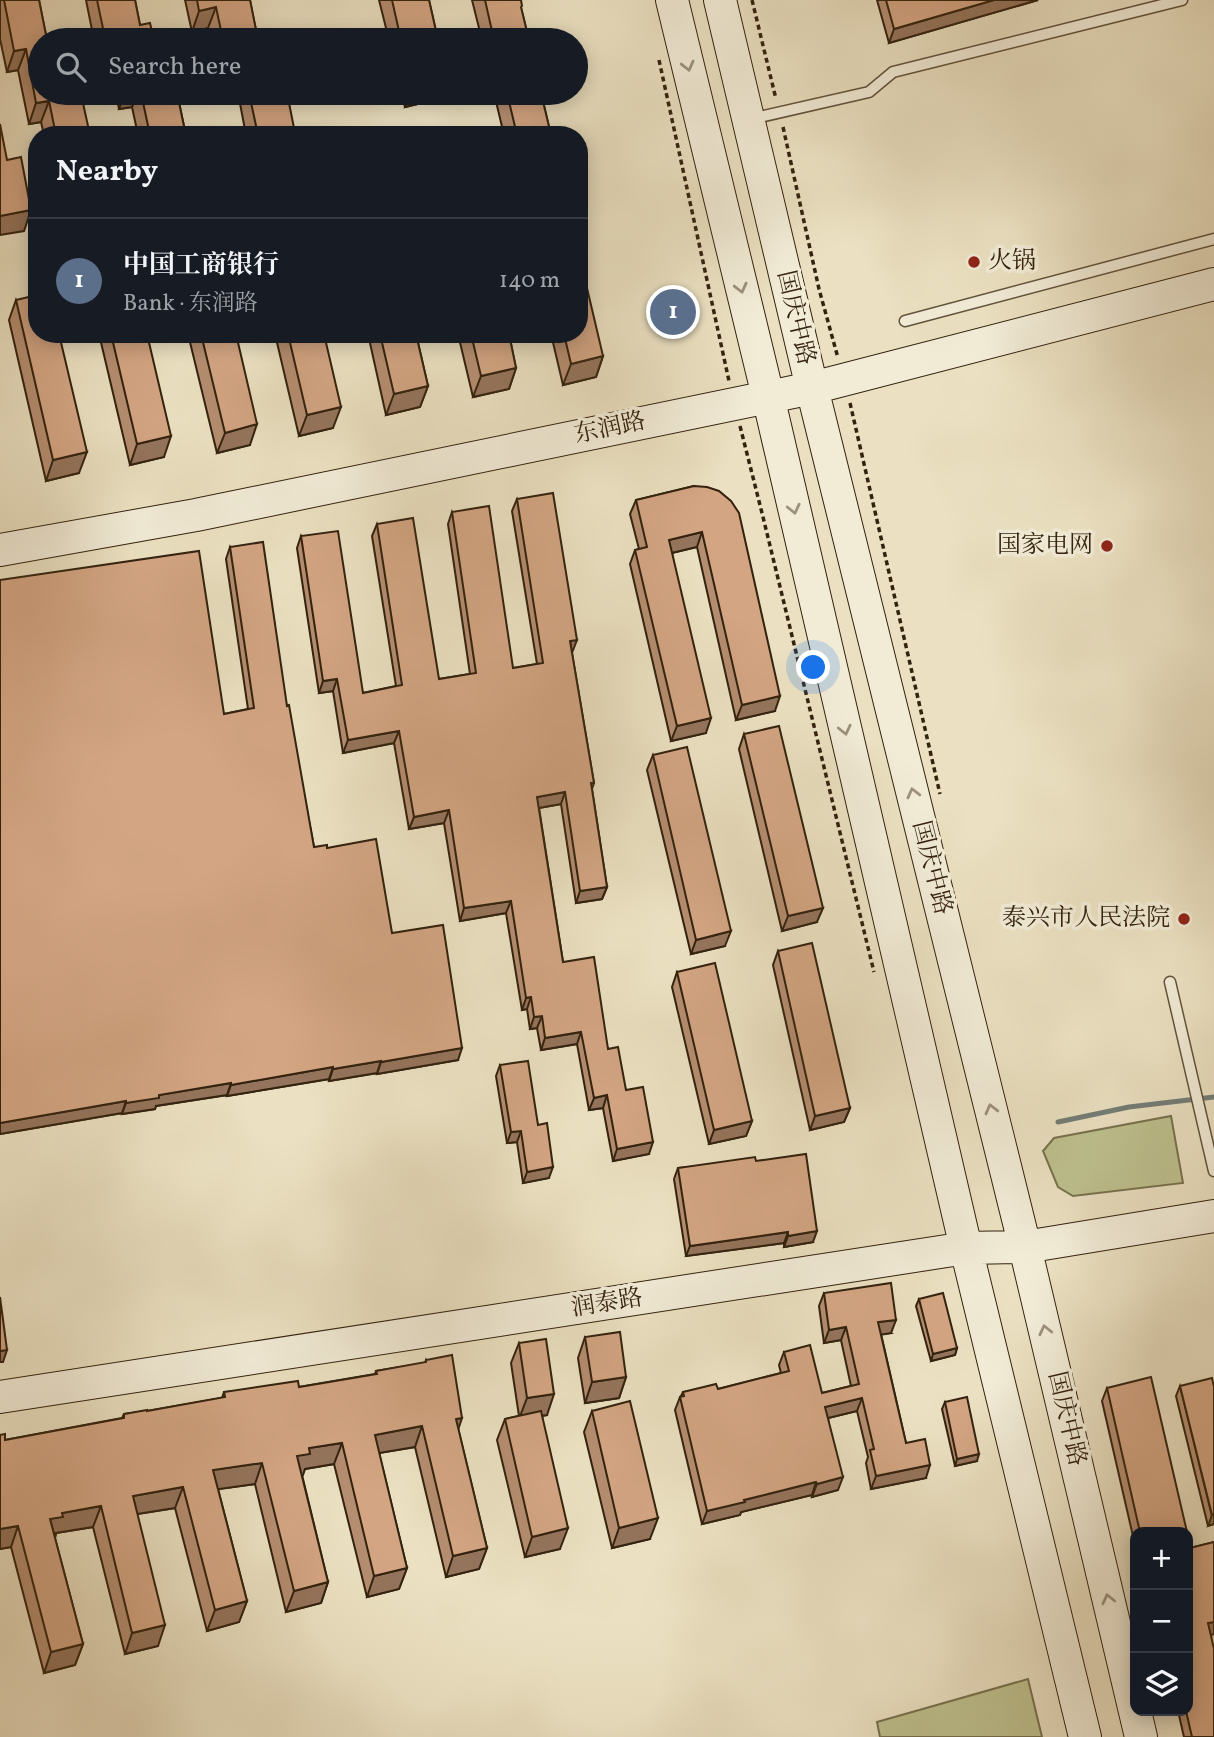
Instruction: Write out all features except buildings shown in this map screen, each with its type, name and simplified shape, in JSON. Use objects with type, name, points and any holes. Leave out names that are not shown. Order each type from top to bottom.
[{"type":"main road","points":[[672,0],[768,396],[966,1248],[1085,1737]]},
{"type":"main road","name":"国庆中路","points":[[720,0],[812,387],[1025,1247],[1141,1737]]},
{"type":"main road","name":"东润路","points":[[0,550],[196,515],[812,387],[1214,284]]},
{"type":"main road","name":"润泰路","points":[[0,1397],[966,1248],[1025,1247],[1214,1216]]},
{"type":"lane","points":[[748,120],[869,92],[893,72],[1182,0]]},
{"type":"lane","points":[[905,321],[1214,239]]},
{"type":"lane","points":[[1170,982],[1214,1171]]},
{"type":"path","points":[[657,54],[734,403],[874,971]]},
{"type":"green space","points":[[1171,1116],[1183,1183],[1073,1196],[1058,1187],[1043,1151],[1054,1138]]},
{"type":"green space","points":[[1028,1679],[1042,1737],[880,1737],[877,1722]]},
{"type":"waterway","points":[[1058,1122],[1129,1107],[1214,1097]]},
{"type":"place","name":"火锅","points":[[974,262]]},
{"type":"place","name":"中国工商银行","points":[[673,312]]},
{"type":"place","name":"国家电网","points":[[1107,546]]},
{"type":"place","name":"泰兴市人民法院","points":[[1184,919]]}]
